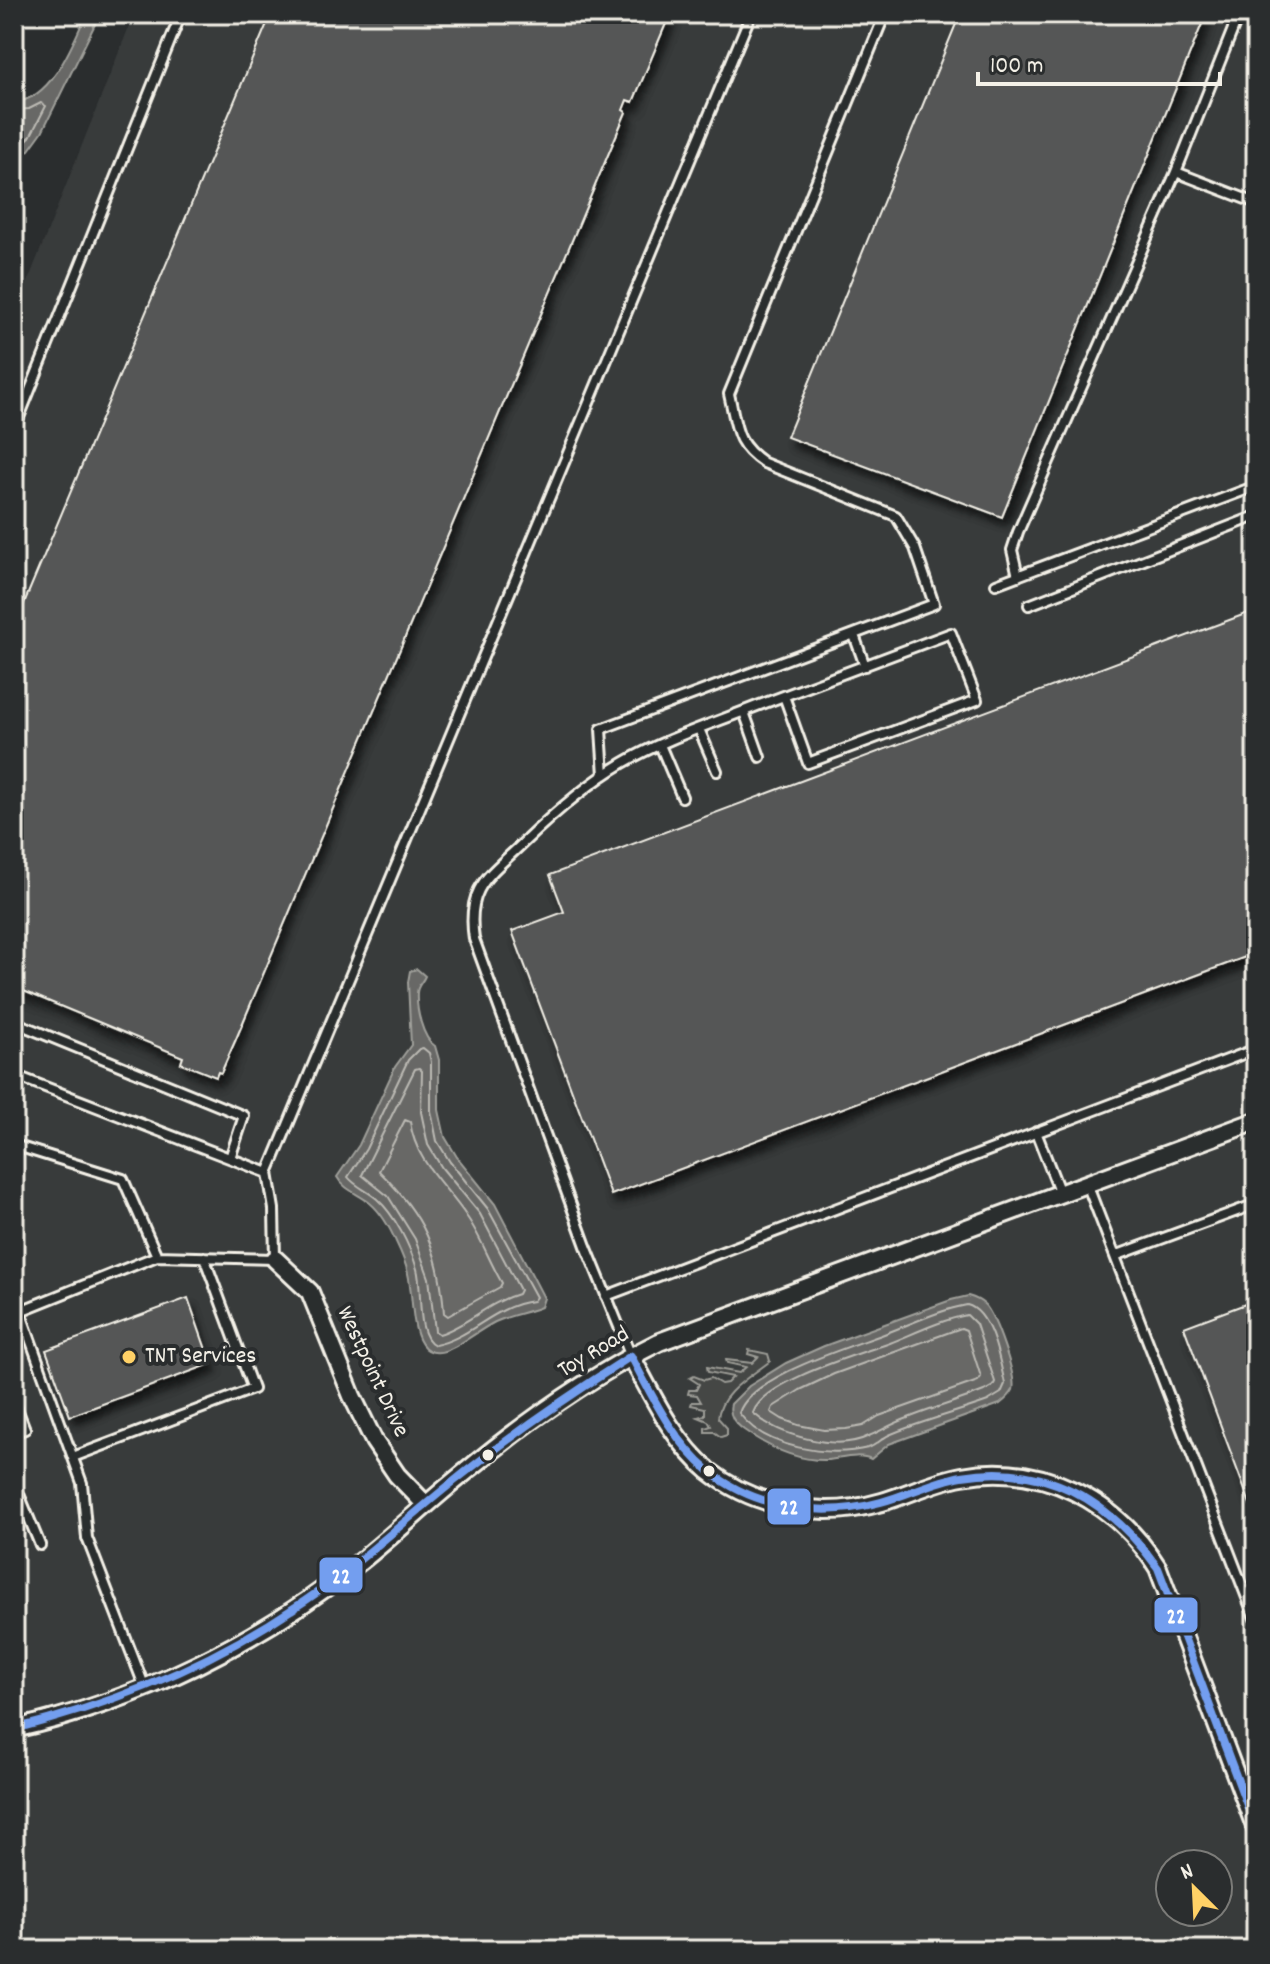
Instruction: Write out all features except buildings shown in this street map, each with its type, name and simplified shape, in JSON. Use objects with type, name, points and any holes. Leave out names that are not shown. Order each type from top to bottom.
[{"type":"street","name":"Toy Road","points":[[14,1729],[66,1716],[145,1688],[218,1654],[282,1617],[361,1561],[516,1432],[631,1356],[696,1327],[1256,1121]]},
{"type":"street","name":"Westpoint Drive","points":[[275,1259],[310,1292],[352,1396],[374,1441],[397,1475],[426,1505]]},
{"type":"street","points":[[631,1356],[665,1420],[697,1459],[725,1482],[780,1505],[814,1510],[854,1508],[882,1502],[939,1481],[1000,1472],[1053,1481],[1109,1511],[1133,1534],[1158,1568],[1256,1829]]},
{"type":"lane","points":[[14,430],[181,14]]},
{"type":"lane","points":[[145,1688],[87,1538],[82,1483],[17,1312],[157,1256],[275,1259],[274,1209],[268,1173],[751,14]]},
{"type":"lane","points":[[604,775],[601,729],[934,604],[907,531],[896,516],[764,463],[750,453],[740,439],[729,394],[885,14]]},
{"type":"lane","points":[[1018,576],[1012,550],[1018,532],[1176,172],[1239,14]]},
{"type":"lane","points":[[1176,172],[1256,203]]},
{"type":"lane","points":[[996,584],[1256,486]]},
{"type":"lane","points":[[1029,605],[1256,516]]},
{"type":"lane","points":[[631,1356],[479,952],[472,916],[476,892],[484,880],[540,826],[604,775],[660,745],[784,696],[951,633],[977,700],[808,763],[784,696]]},
{"type":"lane","points":[[854,635],[865,666]]},
{"type":"lane","points":[[744,712],[760,757]]},
{"type":"lane","points":[[699,729],[717,771]]},
{"type":"lane","points":[[660,745],[682,797]]},
{"type":"lane","points":[[14,1022],[244,1116],[230,1158]]},
{"type":"lane","points":[[606,1296],[1256,1049]]},
{"type":"lane","points":[[14,1075],[268,1173]]},
{"type":"lane","points":[[1036,1132],[1060,1193]]},
{"type":"lane","points":[[14,1145],[123,1179],[157,1256]]},
{"type":"lane","points":[[1087,1184],[1256,1621]]},
{"type":"lane","points":[[1115,1256],[1256,1204]]},
{"type":"lane","points":[[73,1457],[253,1389],[204,1257]]},
{"type":"lane","points":[[14,1401],[25,1429],[14,1433]]},
{"type":"lane","points":[[14,1482],[40,1545]]},
{"type":"shaded area","points":[[134,14],[1256,14],[1256,1950],[14,1950],[14,316]]},
{"type":"shaded area","points":[[749,1350],[768,1354],[770,1361],[724,1400],[718,1418],[727,1428],[727,1435],[721,1437],[714,1432],[705,1432],[705,1428],[711,1426],[708,1421],[698,1417],[705,1415],[705,1408],[691,1405],[692,1402],[701,1402],[697,1395],[688,1394],[689,1390],[696,1390],[699,1384],[690,1378],[711,1378],[721,1384],[727,1383],[733,1377],[708,1372],[707,1367],[739,1373],[746,1367],[727,1363],[726,1360],[752,1363],[758,1357],[748,1354]]},
{"type":"water","points":[[86,14],[100,14],[42,132],[29,150],[14,159],[14,102],[27,99],[50,82]]},
{"type":"water","points":[[417,969],[425,976],[417,991],[419,1014],[423,1030],[435,1046],[439,1060],[439,1110],[445,1137],[495,1204],[544,1298],[541,1307],[495,1322],[459,1345],[436,1352],[426,1349],[419,1339],[408,1274],[389,1228],[374,1207],[337,1177],[359,1145],[395,1067],[411,1045],[408,982],[410,971]]},
{"type":"water","points":[[968,1296],[981,1302],[989,1311],[1009,1360],[1013,1390],[1000,1404],[889,1444],[871,1459],[855,1456],[816,1460],[794,1455],[753,1436],[733,1419],[731,1404],[749,1386],[786,1363],[824,1346]]},
{"type":"transit line","name":"22","points":[[631,1356],[664,1417],[696,1459],[728,1484],[769,1502],[813,1509],[859,1507],[952,1478],[993,1473],[1048,1481],[1097,1506],[1119,1523],[1158,1568],[1256,1829]]},
{"type":"transit line","name":"22","points":[[14,1729],[87,1708],[158,1682],[259,1630],[332,1581],[515,1435],[631,1356]]},
{"type":"place","name":"TNT Services","points":[[129,1357]]}]
